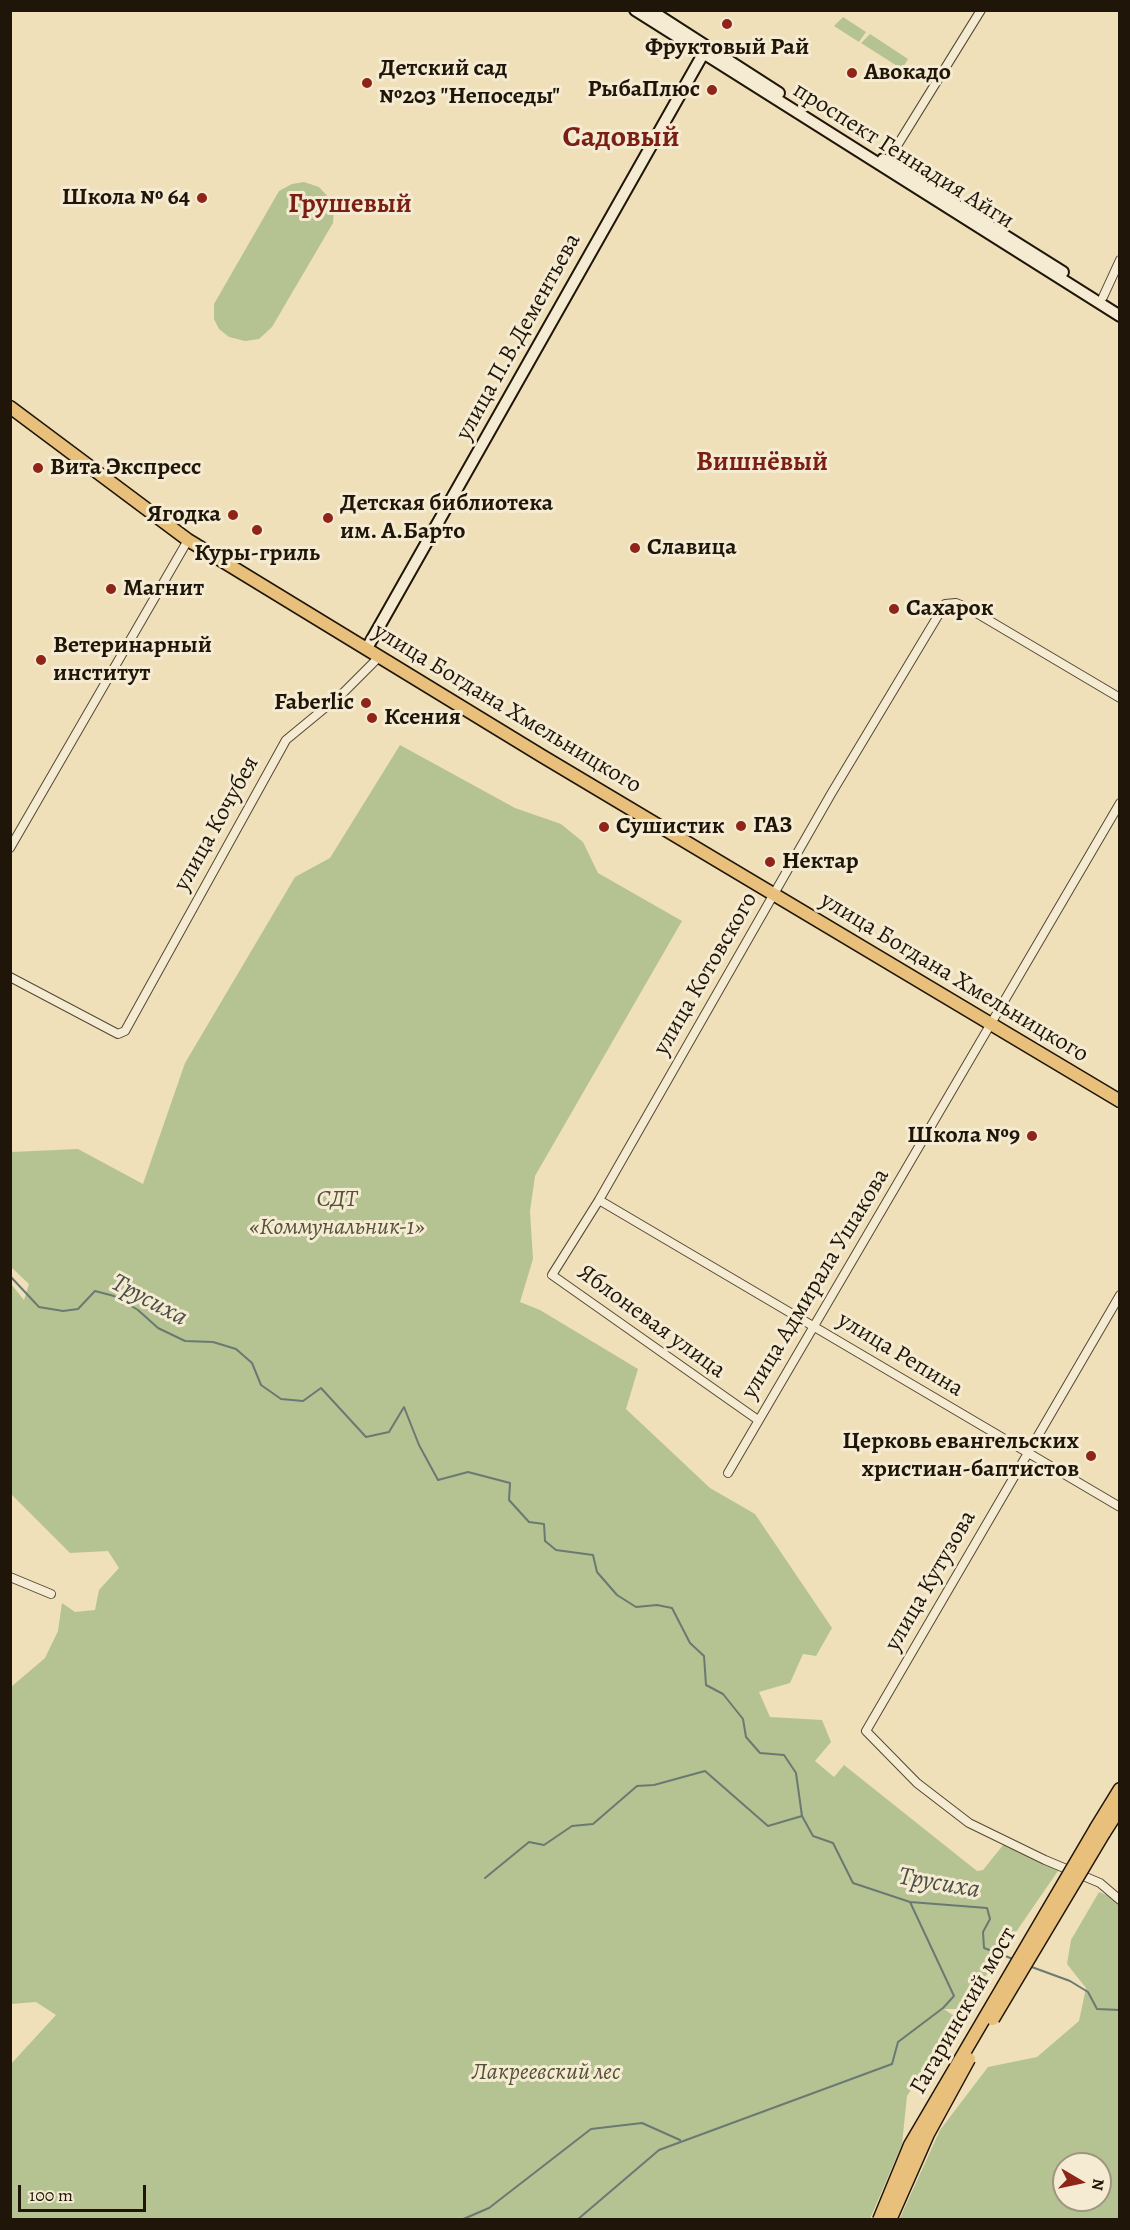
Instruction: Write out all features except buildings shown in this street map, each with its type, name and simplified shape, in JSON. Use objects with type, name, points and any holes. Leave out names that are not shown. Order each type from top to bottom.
[{"type":"main road","name":"проспект Геннадия Айги","points":[[635,10],[887,162],[1101,300],[1119,316]]},
{"type":"main road","name":"проспект Геннадия Айги","points":[[650,10],[705,51],[1101,300],[1119,307]]},
{"type":"main road","name":"улица П.В.Дементьева","points":[[367,648],[705,51]]},
{"type":"main road","name":"улица Богдана Хмельницкого","points":[[10,407],[188,540],[1119,1101]]},
{"type":"main road","points":[[1100,1831],[1119,1789]]},
{"type":"main road","points":[[1100,1831],[1119,1808]]},
{"type":"main road","name":"Гагаринский мост","points":[[879,2220],[910,2145],[1100,1831]]},
{"type":"main road","name":"Гагаринский мост","points":[[890,2220],[915,2159],[962,2071],[1100,1831]]},
{"type":"street","points":[[887,162],[981,10]]},
{"type":"street","points":[[1101,300],[1119,260]]},
{"type":"street","points":[[10,848],[188,540]]},
{"type":"street","name":"улица Котовского","points":[[552,1275],[599,1200],[945,604],[950,602],[968,608],[1119,698]]},
{"type":"street","name":"улица Кочубея","points":[[10,977],[118,1034],[125,1031],[286,740],[344,693],[380,656]]},
{"type":"street","name":"улица Адмирала Ушакова","points":[[728,1473],[1119,803]]},
{"type":"street","name":"улица Репина","points":[[599,1200],[1119,1507]]},
{"type":"street","name":"Яблоневая улица","points":[[552,1275],[758,1420]]},
{"type":"street","name":"улица Кутузова","points":[[1119,1296],[866,1731],[917,1783],[969,1823],[1045,1860],[1100,1882],[1119,1900]]},
{"type":"street","points":[[10,1577],[51,1594]]},
{"type":"green space","points":[[843,17],[866,32],[859,42],[834,26]]},
{"type":"green space","points":[[870,34],[908,59],[902,69],[861,43]]},
{"type":"green space","points":[[304,182],[319,187],[329,198],[334,211],[333,223],[272,327],[259,339],[245,341],[229,337],[219,329],[214,319],[214,304],[279,191],[292,184]]},
{"type":"green space","points":[[400,745],[515,808],[561,824],[583,842],[598,873],[682,921],[535,1176],[530,1211],[533,1259],[520,1302],[540,1310],[638,1369],[626,1409],[710,1488],[755,1514],[832,1628],[816,1656],[803,1654],[790,1683],[759,1692],[770,1717],[822,1720],[831,1742],[815,1761],[834,1777],[844,1765],[977,1871],[983,1870],[1004,1844],[1060,1868],[963,2009],[944,2009],[957,2018],[907,2096],[902,2144],[870,2219],[11,2219],[10,2065],[56,2015],[36,2002],[11,2004],[11,1687],[45,1658],[58,1631],[62,1603],[75,1612],[95,1610],[99,1590],[119,1568],[108,1551],[70,1553],[11,1494],[11,1284],[24,1300],[29,1284],[11,1267],[11,1152],[78,1149],[143,1184],[185,1063],[295,877],[330,858]]},
{"type":"green space","points":[[1099,1892],[1117,1899],[1120,1905],[1119,2219],[899,2220],[940,2130],[988,2067],[1037,2057],[1079,2021],[1086,1988],[1067,1964],[1071,1940]]},
{"type":"waterway","name":"Трусиха","points":[[10,1276],[39,1307],[63,1311],[78,1309],[95,1291],[114,1296],[138,1310],[158,1328],[185,1341],[213,1342],[236,1349],[252,1363],[261,1385],[281,1399],[303,1401],[321,1388],[366,1437],[389,1432],[404,1407],[419,1445],[438,1480],[468,1472],[510,1483],[509,1500],[529,1522],[544,1524],[545,1541],[556,1550],[593,1555],[597,1572],[617,1595],[636,1607],[657,1605],[672,1608],[690,1643],[704,1656],[706,1685],[723,1694],[743,1719],[746,1737],[760,1753],[784,1755],[796,1773],[802,1816],[813,1836],[833,1843],[853,1883],[910,1902],[987,1908],[990,1919],[983,1932],[984,1948],[1013,1959]]},
{"type":"waterway","points":[[485,1878],[529,1842],[544,1845],[572,1826],[593,1824],[637,1786],[654,1785],[705,1771],[768,1826],[802,1816]]},
{"type":"waterway","points":[[577,2220],[659,2150],[892,2064],[898,2042],[943,2008],[954,1996],[910,1902]]},
{"type":"waterway","name":"Трусиха","points":[[1029,1966],[1070,1981],[1088,1992],[1097,2009],[1120,2010]]},
{"type":"waterway","points":[[461,2220],[489,2208],[591,2129],[642,2123],[680,2140]]},
{"type":"place","name":"Фруктовый Рай","points":[[727,24]]},
{"type":"place","name":"Авокадо","points":[[852,73]]},
{"type":"place","name":"Детский сад №203 \"Непоседы\"","points":[[367,83]]},
{"type":"place","name":"РыбаПлюс","points":[[712,90]]},
{"type":"place","name":"Школа № 64","points":[[202,198]]},
{"type":"place","name":"Вита Экспресс","points":[[38,468]]},
{"type":"place","name":"Ягодка","points":[[233,515]]},
{"type":"place","name":"Детская библиотека им. А.Барто","points":[[328,518]]},
{"type":"place","name":"Куры-гриль","points":[[257,530]]},
{"type":"place","name":"Славица","points":[[635,548]]},
{"type":"place","name":"Магнит","points":[[111,589]]},
{"type":"place","name":"Сахарок","points":[[894,609]]},
{"type":"place","name":"Ветеринарный институт","points":[[41,660]]},
{"type":"place","name":"Faberlic","points":[[366,703]]},
{"type":"place","name":"Ксения","points":[[372,718]]},
{"type":"place","name":"ГАЗ","points":[[741,826]]},
{"type":"place","name":"Сушистик","points":[[604,827]]},
{"type":"place","name":"Нектар","points":[[770,862]]},
{"type":"place","name":"Школа №9","points":[[1032,1136]]},
{"type":"place","name":"Церковь евангельских христиан-баптистов","points":[[1091,1456]]},
{"type":"district","name":"Садовый","points":[[621,139]]},
{"type":"district","name":"Грушевый","points":[[350,205]]},
{"type":"district","name":"Вишнёвый","points":[[762,463]]},
{"type":"park label","name":"СДТ «Коммунальник-1»","points":[[337,1214]]},
{"type":"park label","name":"Лакреевский лес","points":[[546,2073]]}]
